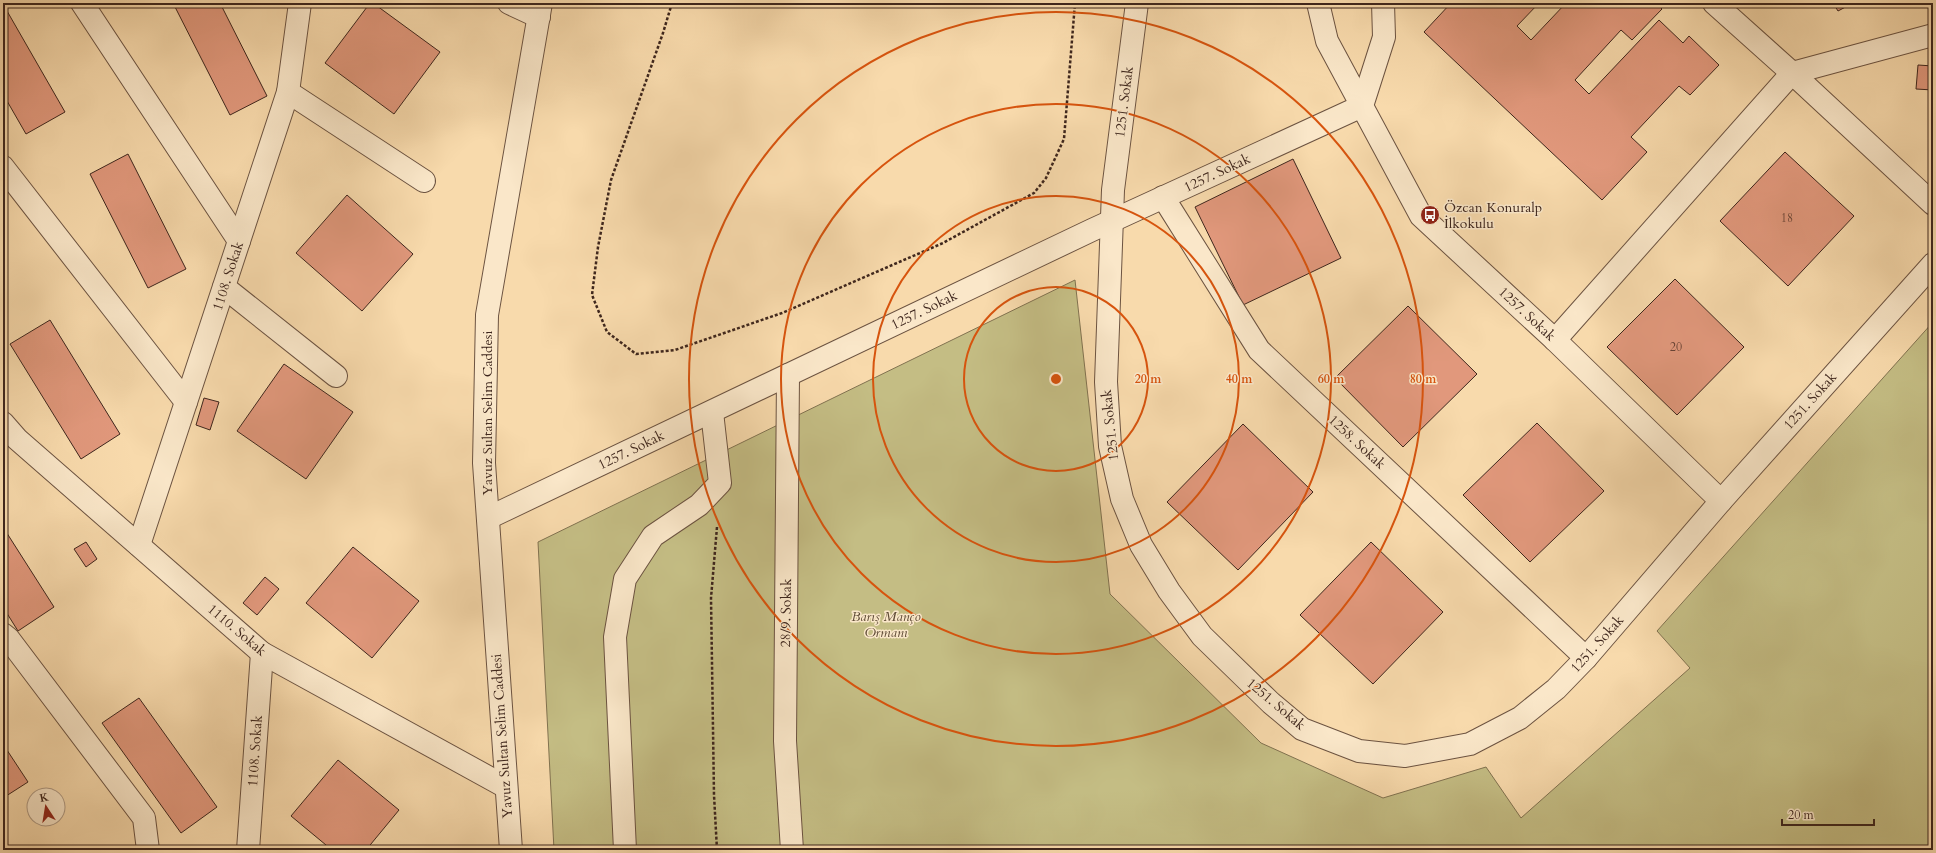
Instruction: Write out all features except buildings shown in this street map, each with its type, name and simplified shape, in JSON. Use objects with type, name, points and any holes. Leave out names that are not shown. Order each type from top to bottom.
[{"type":"street","points":[[82,3],[239,241]]},
{"type":"street","name":"1108. Sokak","points":[[139,545],[288,92],[300,3]]},
{"type":"street","points":[[509,3],[540,10]]},
{"type":"street","name":"1251. Sokak","points":[[1137,3],[1113,190],[1106,382],[1110,446],[1122,499],[1141,545],[1169,591],[1202,636],[1271,703],[1302,729],[1359,751],[1405,756],[1470,744],[1520,718],[1556,688],[1586,658],[1721,500],[1933,264]]},
{"type":"street","name":"1257. Sokak","points":[[1318,3],[1327,41],[1421,216],[1555,340],[1721,500]]},
{"type":"street","points":[[1362,106],[1384,37],[1383,3]]},
{"type":"street","points":[[1714,3],[1933,204]]},
{"type":"street","name":"Yavuz Sultan Selim Caddesi","points":[[511,850],[484,463],[487,315],[540,10]]},
{"type":"street","points":[[1555,340],[1792,73],[1933,35]]},
{"type":"street","points":[[288,92],[424,181]]},
{"type":"street","name":"1257. Sokak","points":[[488,518],[1112,221],[1362,106]]},
{"type":"street","points":[[3,167],[186,402]]},
{"type":"street","name":"1258. Sokak","points":[[1163,198],[1259,350],[1586,658]]},
{"type":"street","points":[[224,287],[336,376]]},
{"type":"street","name":"28/9. Sokak","points":[[788,375],[785,741],[792,850]]},
{"type":"street","points":[[625,850],[615,637],[625,579],[653,536],[698,506],[720,483],[712,412]]},
{"type":"street","name":"1110. Sokak","points":[[5,431],[139,545],[262,653],[506,788]]},
{"type":"street","points":[[3,634],[8,638],[144,818],[147,849]]},
{"type":"street","name":"1108. Sokak","points":[[248,850],[262,653]]},
{"type":"path","points":[[672,3],[663,34],[611,180],[598,247],[592,295],[607,332],[636,354],[675,350],[782,313],[943,243],[1034,193],[1046,178],[1064,139],[1075,3]]},
{"type":"path","points":[[717,850],[714,795],[711,598],[720,483]]},
{"type":"green space","name":"Barış Manço Ormanı","points":[[1075,280],[1110,594],[1261,743],[1383,798],[1486,767],[1521,818],[1690,668],[1657,631],[1933,322],[1933,850],[554,850],[538,542]]},
{"type":"place","name":"Özcan Konuralp İlkokulu","points":[[1430,215]]}]
